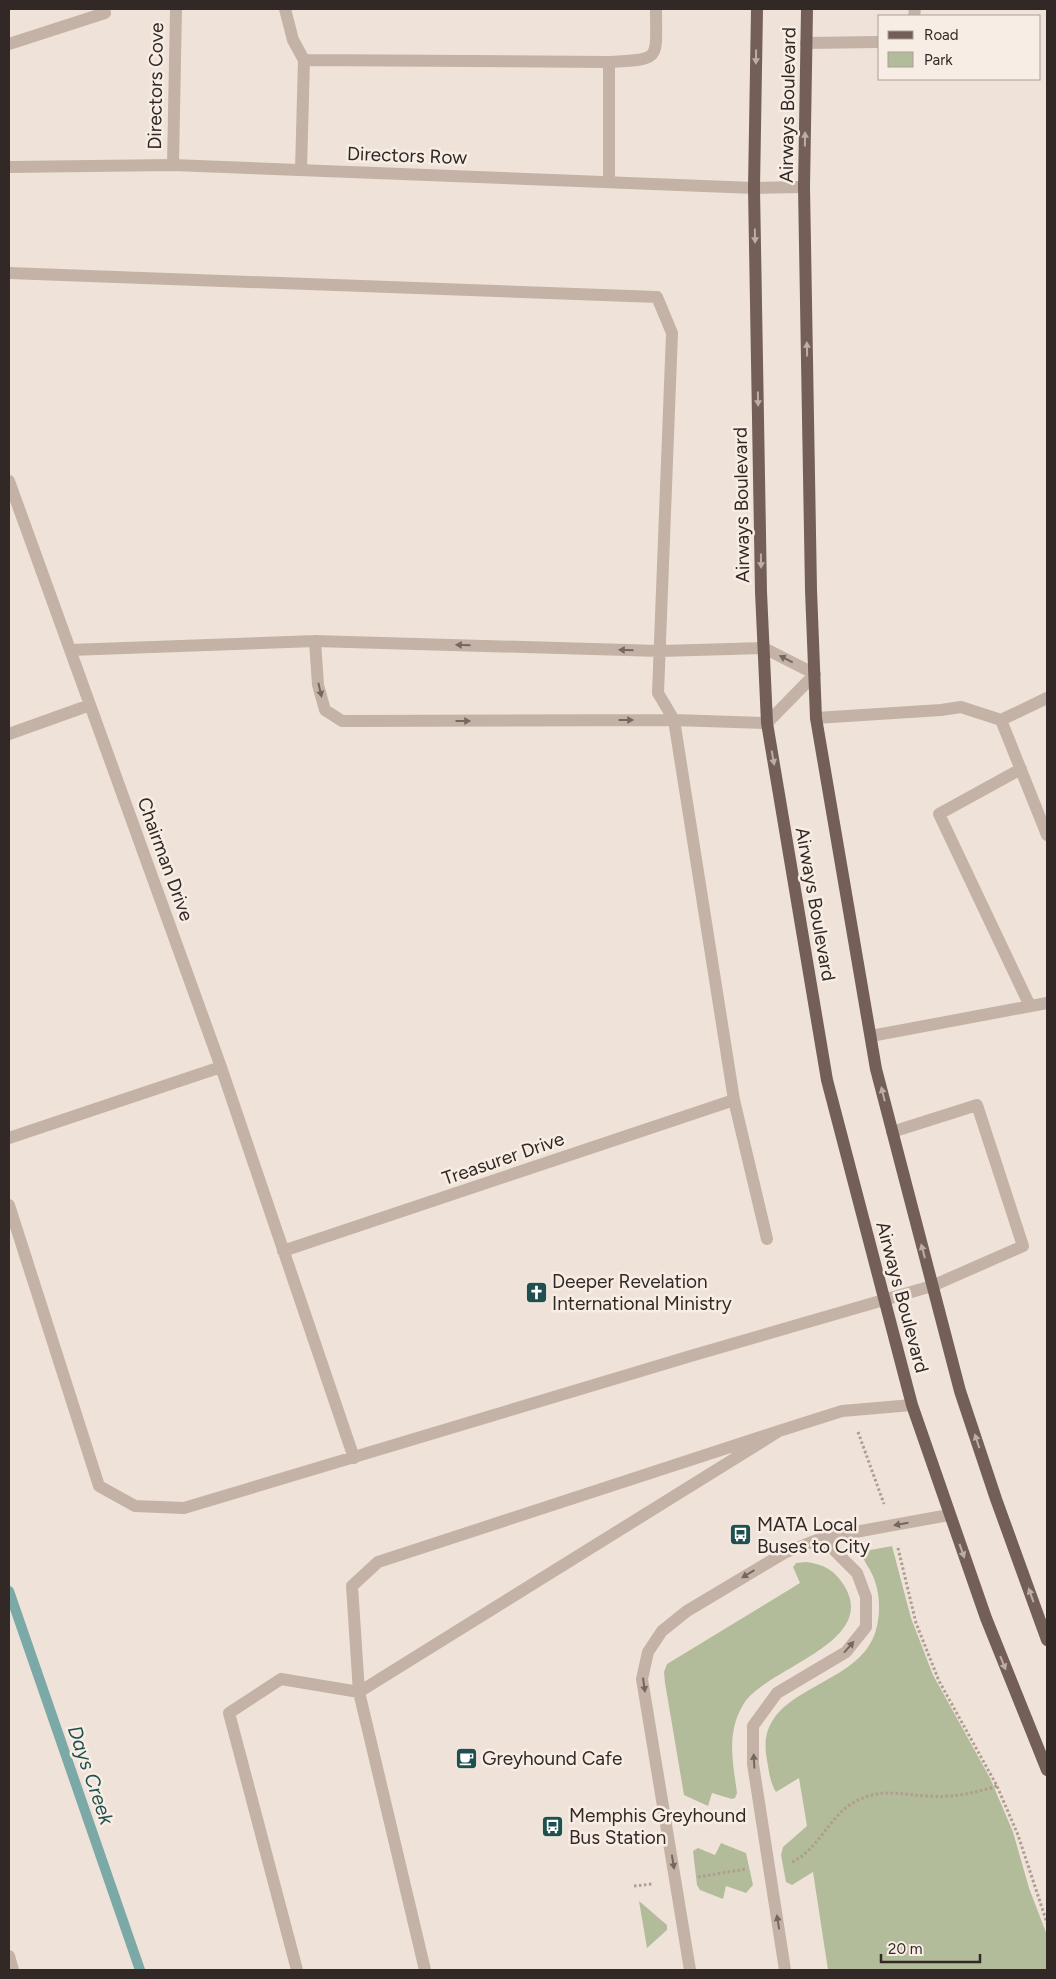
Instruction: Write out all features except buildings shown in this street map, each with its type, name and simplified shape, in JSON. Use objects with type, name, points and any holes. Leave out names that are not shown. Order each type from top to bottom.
[{"type":"main road","name":"Airways Boulevard","points":[[757,9],[754,188],[767,723],[828,1080],[912,1405],[1002,1662],[1042,1743],[1047,1770]]},
{"type":"main road","name":"Airways Boulevard","points":[[807,9],[804,187],[811,590],[816,718],[870,1036],[892,1132],[963,1400],[1047,1640]]},
{"type":"street","name":"Directors Cove","points":[[173,165],[176,9]]},
{"type":"street","points":[[285,9],[293,40],[304,60],[301,170]]},
{"type":"street","points":[[304,60],[609,62],[645,60],[652,57],[656,49],[656,9]]},
{"type":"street","points":[[9,44],[105,13]]},
{"type":"street","points":[[806,43],[878,42]]},
{"type":"street","points":[[608,182],[609,62]]},
{"type":"street","name":"Directors Row","points":[[9,167],[173,165],[754,188],[804,187]]},
{"type":"street","points":[[9,273],[657,297],[672,333],[658,693],[674,720],[734,1100],[767,1239]]},
{"type":"street","name":"Chairman Drive","points":[[9,482],[221,1067],[354,1458]]},
{"type":"street","points":[[70,650],[315,641],[660,651],[764,648],[815,674],[767,723],[674,720],[342,721],[325,710],[318,685],[315,641]]},
{"type":"street","points":[[816,718],[941,710],[961,706],[1001,720],[1047,698]]},
{"type":"street","points":[[9,734],[90,705]]},
{"type":"street","points":[[1001,720],[1047,834]]},
{"type":"street","points":[[1020,769],[939,814],[1030,1006]]},
{"type":"street","points":[[870,1036],[1047,1003]]},
{"type":"street","points":[[9,1138],[221,1067]]},
{"type":"street","name":"Treasurer Drive","points":[[283,1251],[734,1100]]},
{"type":"street","points":[[9,1205],[99,1486],[134,1506],[184,1508],[932,1286],[1023,1246],[977,1105],[892,1132]]},
{"type":"street","points":[[426,1970],[359,1692],[352,1586],[378,1562],[779,1431],[842,1411],[912,1405]]},
{"type":"street","points":[[297,1970],[229,1713],[281,1679],[359,1692],[779,1431]]},
{"type":"street","points":[[690,1970],[642,1679],[648,1652],[662,1632],[687,1611],[784,1553],[822,1538],[949,1515]]},
{"type":"street","points":[[786,1970],[753,1764],[753,1726],[777,1693],[846,1652],[866,1627],[866,1597],[857,1573],[822,1538]]},
{"type":"street","points":[[9,1956],[13,1970]]},
{"type":"path","points":[[850,1411],[892,1525],[916,1623],[939,1681],[997,1786],[1018,1835],[1047,1923]]},
{"type":"path","points":[[634,1886],[792,1862],[806,1854],[843,1809],[873,1794],[892,1791],[929,1796],[967,1796],[997,1786]]},
{"type":"green space","points":[[892,1546],[911,1618],[933,1675],[990,1778],[1013,1832],[1029,1888],[1047,1935],[1047,1970],[828,1970],[813,1872],[792,1885],[786,1882],[781,1855],[783,1847],[807,1826],[799,1778],[776,1792],[774,1788],[767,1760],[767,1735],[775,1717],[790,1702],[850,1666],[866,1650],[876,1630],[879,1602],[875,1581],[862,1554],[865,1551]]},
{"type":"green space","points":[[806,1562],[829,1569],[845,1587],[851,1607],[846,1624],[833,1640],[814,1654],[772,1679],[755,1692],[743,1705],[734,1727],[732,1748],[737,1793],[735,1798],[732,1799],[712,1793],[708,1806],[684,1795],[665,1683],[664,1672],[667,1664],[800,1583],[793,1567],[796,1563]]},
{"type":"green space","points":[[721,1843],[746,1853],[753,1885],[746,1893],[726,1886],[723,1899],[700,1890],[697,1885],[693,1851],[698,1848],[715,1855]]},
{"type":"green space","points":[[639,1901],[667,1925],[667,1930],[647,1948]]},
{"type":"waterway","name":"Days Creek","points":[[9,1591],[140,1970]]},
{"type":"place","name":"Deeper Revelation International Ministry","points":[[536,1292]]},
{"type":"place","name":"MATA Local Buses to City","points":[[741,1535]]},
{"type":"place","name":"Greyhound Cafe","points":[[466,1758]]},
{"type":"place","name":"Memphis Greyhound Bus Station","points":[[553,1826]]}]
